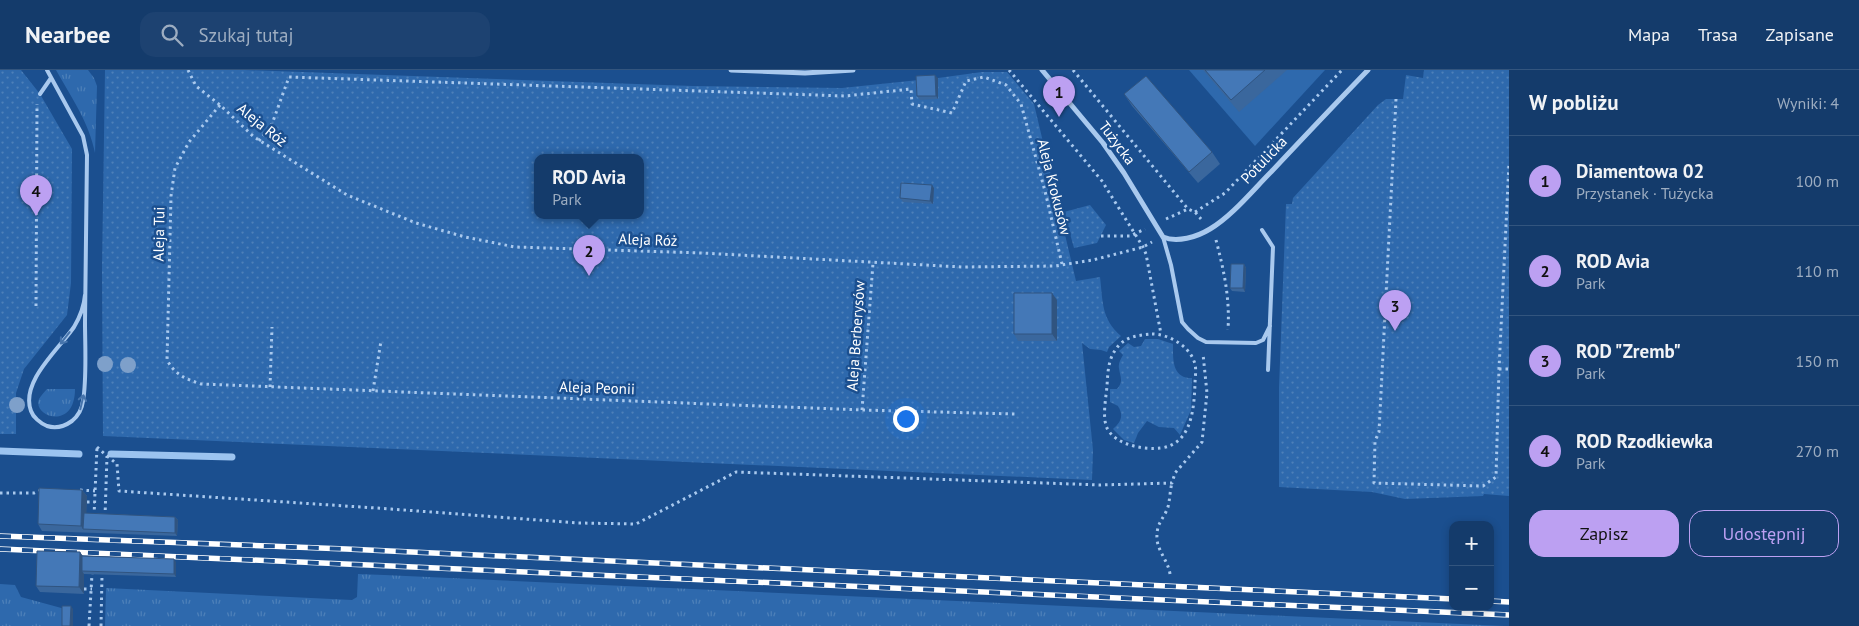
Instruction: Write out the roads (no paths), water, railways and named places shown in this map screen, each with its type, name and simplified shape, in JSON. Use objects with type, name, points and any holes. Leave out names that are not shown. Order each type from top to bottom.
[{"type":"street","points":[[731,70],[805,73],[852,70]]},
{"type":"street","name":"Tużycka","points":[[1042,70],[1103,143],[1124,173],[1163,237]]},
{"type":"street","name":"Potulicka","points":[[1163,237],[1179,240],[1210,229],[1224,218],[1368,70]]},
{"type":"lane","points":[[46,70],[79,128],[86,145],[85,295],[83,403],[78,415],[70,422],[57,427],[46,425],[32,413],[29,403],[30,390],[36,376],[76,323],[84,307],[85,295]]},
{"type":"lane","points":[[40,94],[51,78]]},
{"type":"lane","points":[[1262,230],[1273,247],[1268,370]]},
{"type":"lane","points":[[1163,237],[1171,265],[1182,322],[1188,330],[1206,342],[1256,343],[1263,340],[1270,326]]},
{"type":"waterway","points":[[0,451],[79,454]]},
{"type":"waterway","points":[[111,454],[232,457]]},
{"type":"railway","points":[[0,536],[346,549],[1449,599]]},
{"type":"railway","points":[[0,549],[1509,615]]},
{"type":"railway","points":[[1494,601],[1509,602]]},
{"type":"place","name":"Diamentowa 02","points":[[1059,117]]},
{"type":"place","name":"ROD Rzodkiewka","points":[[36,216]]},
{"type":"place","name":"ROD Avia","points":[[589,276]]},
{"type":"place","name":"ROD \"Zremb\"","points":[[1395,331]]}]
